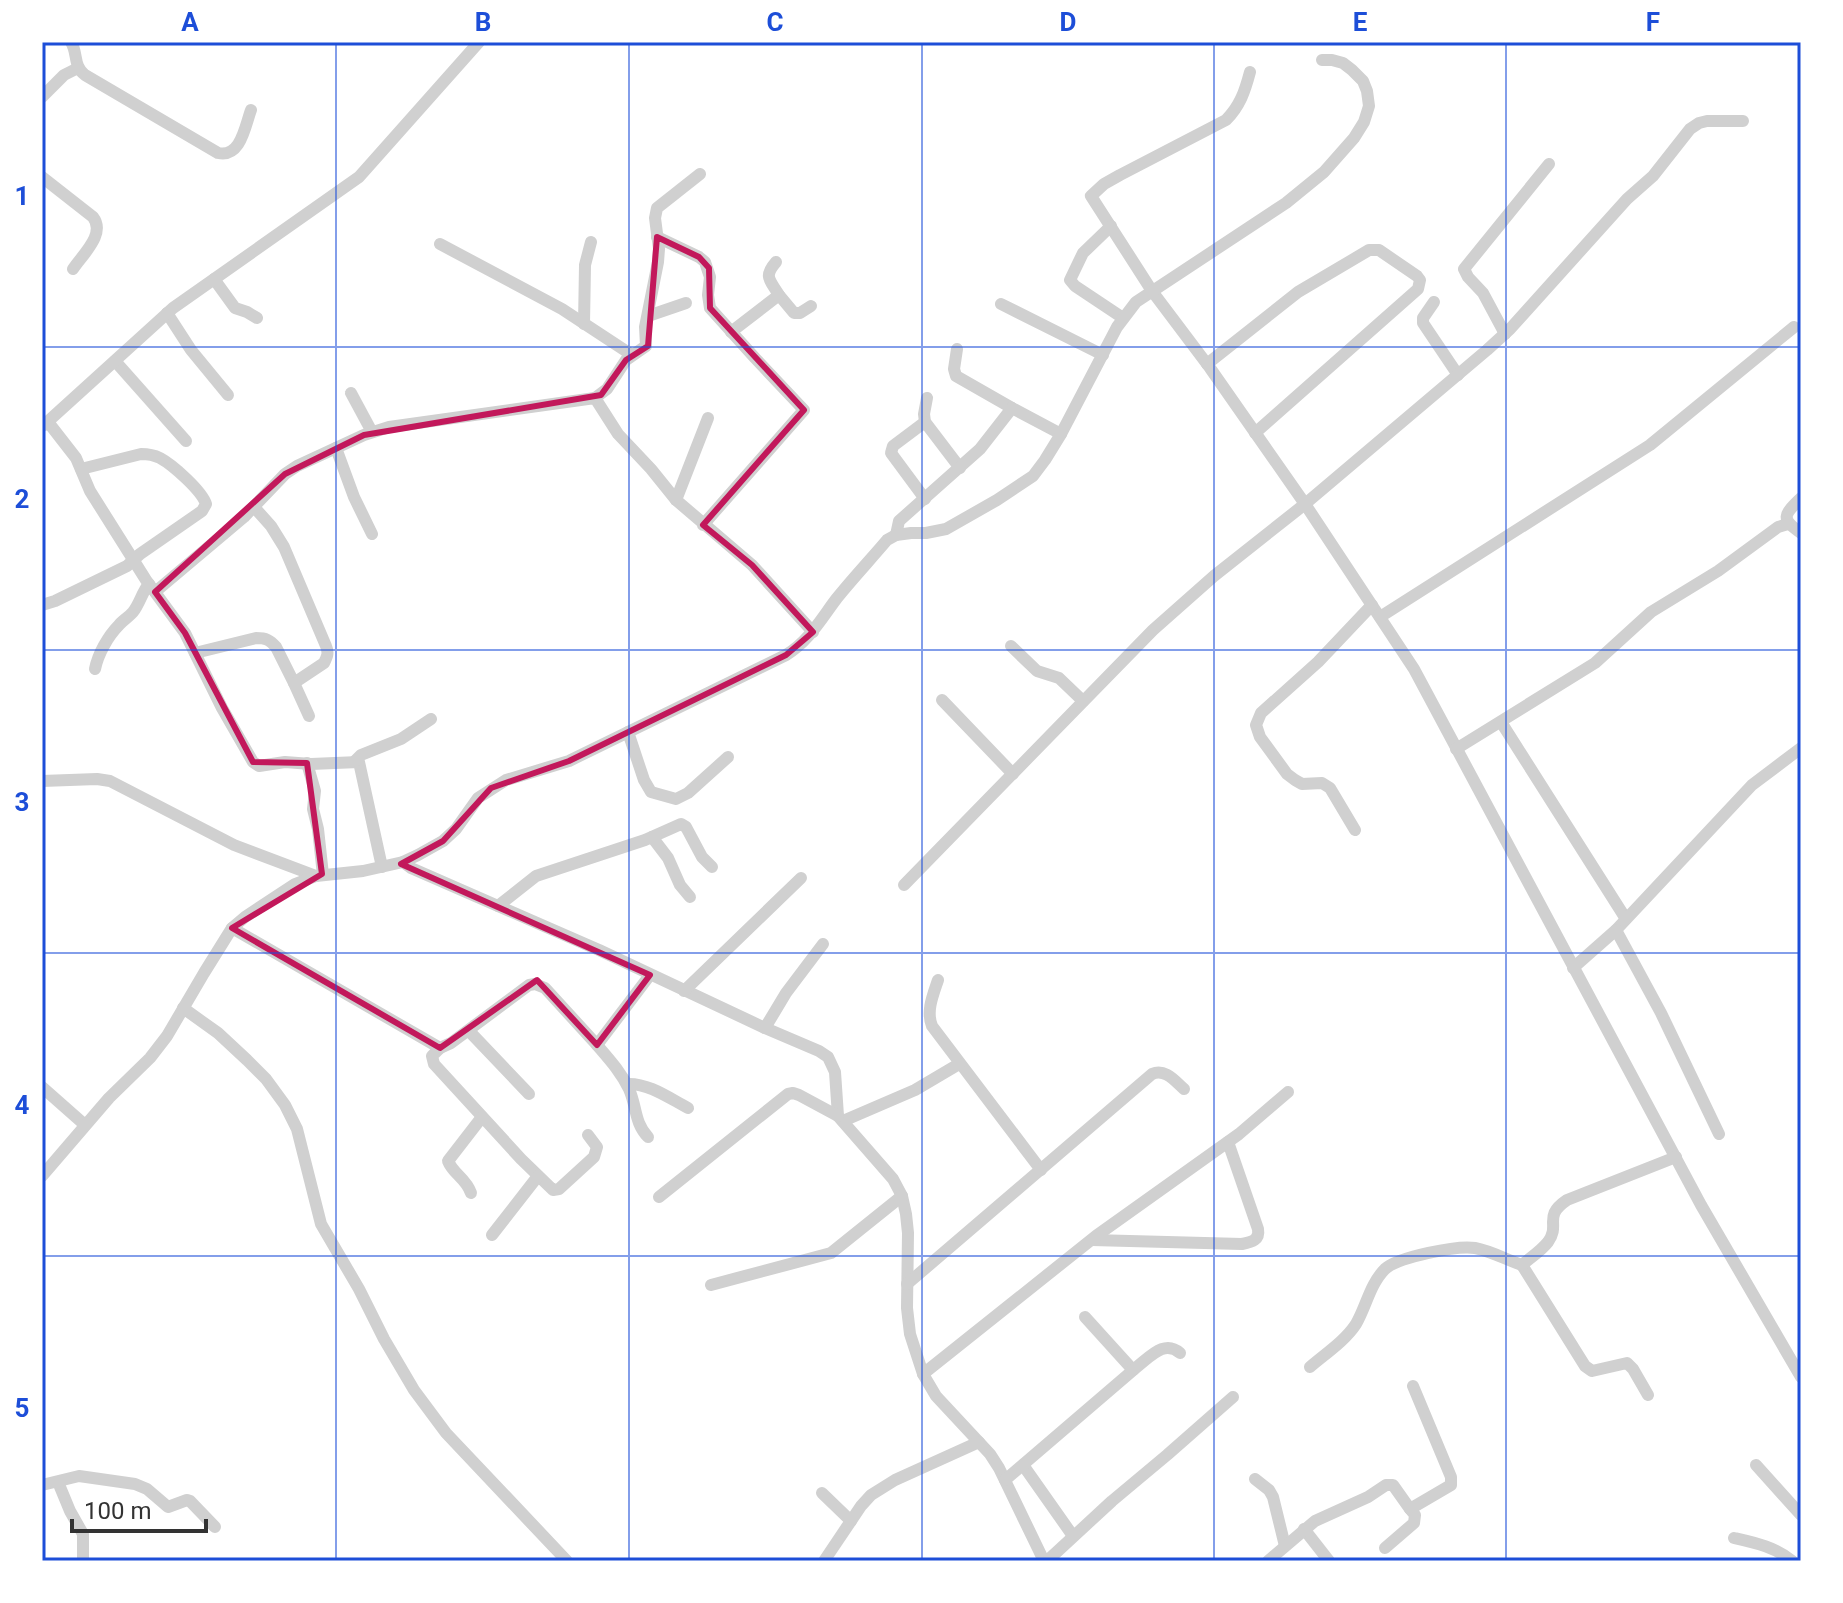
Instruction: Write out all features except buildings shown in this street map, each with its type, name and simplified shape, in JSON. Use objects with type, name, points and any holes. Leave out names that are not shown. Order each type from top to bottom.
[{"type":"street","points":[[71,42],[78,68],[85,75],[223,154],[231,152],[241,140],[251,110]]},
{"type":"street","points":[[382,867],[360,765],[355,761],[285,762],[259,766],[253,762],[185,633],[166,610],[90,491],[76,458],[45,425],[167,313],[359,177],[479,42]]},
{"type":"street","points":[[42,1176],[109,1098],[150,1058],[167,1036],[232,928],[245,917],[287,889],[319,876],[403,862],[443,841],[456,829],[478,798],[491,788],[514,777],[569,761],[786,655],[798,648],[813,632],[887,540],[896,535],[946,529],[1033,476],[1061,434],[1123,318],[1136,302],[1286,203],[1324,172],[1354,138],[1369,106],[1363,81],[1343,63],[1322,60]]},
{"type":"street","points":[[42,97],[64,75],[78,68]]},
{"type":"street","points":[[1250,72],[1242,98],[1226,120],[1104,184],[1091,196],[1152,291],[1305,504],[1414,669],[1676,1157],[1801,1377]]},
{"type":"street","points":[[904,885],[1153,630],[1505,334],[1627,199],[1653,176],[1690,129],[1707,121],[1743,121]]},
{"type":"street","points":[[1505,334],[1483,293],[1464,269],[1549,164]]},
{"type":"street","points":[[95,669],[107,639],[136,608],[144,590],[152,588],[244,517],[285,474],[297,466],[389,427],[595,398],[607,389],[626,360],[646,346],[645,327],[658,262],[657,208],[700,174]]},
{"type":"street","points":[[42,177],[97,223],[98,234],[73,269]]},
{"type":"street","points":[[1111,226],[1083,253],[1070,280],[1123,318]]},
{"type":"street","points":[[657,237],[705,262],[710,277],[708,303],[714,313],[804,410],[703,525]]},
{"type":"street","points":[[584,324],[585,265],[591,242]]},
{"type":"street","points":[[440,244],[562,309],[632,355]]},
{"type":"street","points":[[1207,364],[1298,292],[1369,250],[1379,250],[1420,280],[1418,289],[1255,433]]},
{"type":"street","points":[[776,262],[768,275],[779,295],[794,313],[811,306]]},
{"type":"street","points":[[214,279],[235,308],[257,318]]},
{"type":"street","points":[[731,332],[779,295]]},
{"type":"street","points":[[1434,302],[1423,323],[1458,375]]},
{"type":"street","points":[[648,316],[686,303]]},
{"type":"street","points":[[1001,304],[1103,355]]},
{"type":"street","points":[[167,313],[191,350],[228,395]]},
{"type":"street","points":[[1380,617],[1650,445],[1794,327]]},
{"type":"street","points":[[957,349],[956,376],[1061,434]]},
{"type":"street","points":[[115,361],[186,441]]},
{"type":"street","points":[[351,393],[372,432]]},
{"type":"street","points":[[595,398],[618,434],[676,500],[752,565],[813,632]]},
{"type":"street","points":[[927,398],[925,422],[960,468]]},
{"type":"street","points":[[896,535],[899,521],[980,449],[1012,408]]},
{"type":"street","points":[[676,500],[708,418]]},
{"type":"street","points":[[925,422],[893,446],[891,453],[925,499]]},
{"type":"street","points":[[336,448],[372,534]]},
{"type":"street","points":[[42,605],[134,561],[202,511],[206,504],[159,457],[141,454],[81,469]]},
{"type":"street","points":[[1801,498],[1787,512],[1786,519],[1801,533]]},
{"type":"street","points":[[254,507],[284,547],[328,650],[324,663],[294,683]]},
{"type":"street","points":[[1456,749],[1595,663],[1651,612],[1718,571],[1778,527],[1788,524]]},
{"type":"street","points":[[1355,830],[1330,788],[1322,783],[1302,784],[1287,774],[1260,737],[1256,725],[1261,713],[1307,673],[1372,605]]},
{"type":"street","points":[[195,653],[266,638],[276,647],[309,716]]},
{"type":"street","points":[[1011,646],[1037,671],[1059,678],[1083,701]]},
{"type":"street","points":[[942,700],[1013,774]]},
{"type":"street","points":[[355,761],[361,755],[401,739],[431,719]]},
{"type":"street","points":[[1501,722],[1626,919]]},
{"type":"street","points":[[628,732],[648,787],[655,794],[670,799],[688,793],[728,757]]},
{"type":"street","points":[[1573,968],[1616,930],[1752,785],[1801,748]]},
{"type":"street","points":[[307,763],[315,791],[313,815],[318,829],[319,876]]},
{"type":"street","points":[[42,781],[110,781],[234,845],[319,876]]},
{"type":"street","points":[[498,906],[536,876],[652,837],[678,825],[684,825],[702,857],[712,867]]},
{"type":"street","points":[[652,837],[690,897]]},
{"type":"street","points":[[403,862],[819,1051],[828,1057],[835,1072],[840,1118]]},
{"type":"street","points":[[684,991],[801,878]]},
{"type":"street","points":[[232,928],[440,1048]]},
{"type":"street","points":[[1616,930],[1661,1013],[1719,1134]]},
{"type":"street","points":[[765,1028],[786,993],[823,944]]},
{"type":"street","points":[[597,1045],[650,975]]},
{"type":"street","points":[[938,980],[928,1018],[936,1034],[1041,1170]]},
{"type":"street","points":[[588,1135],[597,1147],[594,1157],[559,1189],[553,1190],[432,1062],[432,1056],[529,985],[535,984],[545,988],[618,1069],[634,1102],[638,1124],[648,1137]]},
{"type":"street","points":[[183,1008],[218,1033],[247,1060],[285,1105],[297,1129],[321,1224],[406,1377],[446,1433],[563,1560]]},
{"type":"street","points":[[469,1031],[529,1094]]},
{"type":"street","points":[[840,1118],[915,1090],[959,1064]]},
{"type":"street","points":[[907,1284],[1152,1074],[1165,1073],[1184,1089]]},
{"type":"street","points":[[627,1084],[642,1085],[688,1108]]},
{"type":"street","points":[[42,1087],[85,1125]]},
{"type":"street","points":[[923,1374],[1092,1240],[1228,1142],[1288,1092]]},
{"type":"street","points":[[659,1197],[788,1094],[799,1095],[840,1118],[893,1179],[902,1196],[908,1233],[910,1334],[923,1374],[936,1396],[990,1454],[1046,1561],[1233,1397]]},
{"type":"street","points":[[471,1193],[468,1183],[451,1168],[448,1161],[482,1117]]},
{"type":"street","points":[[1092,1240],[1242,1244],[1257,1239],[1258,1229],[1228,1142]]},
{"type":"street","points":[[1522,1265],[1547,1243],[1556,1207],[1676,1157]]},
{"type":"street","points":[[492,1235],[538,1176]]},
{"type":"street","points":[[711,1285],[831,1253],[902,1196]]},
{"type":"street","points":[[1310,1367],[1353,1328],[1386,1268],[1406,1258],[1470,1247],[1522,1265],[1585,1366],[1592,1371],[1627,1363],[1648,1395]]},
{"type":"street","points":[[1085,1317],[1133,1370]]},
{"type":"street","points":[[1005,1480],[1133,1370],[1165,1347],[1174,1347],[1180,1353]]},
{"type":"street","points":[[1410,1509],[1448,1488],[1452,1482],[1413,1386]]},
{"type":"street","points":[[824,1561],[871,1495],[979,1442]]},
{"type":"street","points":[[1023,1465],[1073,1536]]},
{"type":"street","points":[[1756,1465],[1801,1515]]},
{"type":"street","points":[[42,1485],[88,1476],[141,1486],[168,1507],[190,1501],[215,1527]]},
{"type":"street","points":[[1255,1479],[1273,1497],[1285,1546]]},
{"type":"street","points":[[58,1482],[83,1534],[83,1561]]},
{"type":"street","points":[[1268,1561],[1304,1529],[1390,1484],[1416,1518],[1385,1548]]},
{"type":"street","points":[[822,1493],[851,1521]]},
{"type":"street","points":[[1304,1529],[1329,1561]]},
{"type":"street","points":[[1734,1538],[1761,1544],[1792,1561]]},
{"type":"highlighted area","points":[[657,237],[699,257],[709,268],[710,308],[804,410],[703,525],[752,565],[813,632],[786,655],[569,761],[491,788],[443,841],[401,864],[650,975],[597,1045],[537,980],[440,1048],[232,928],[322,874],[307,763],[253,762],[185,633],[155,592],[285,474],[364,435],[601,395],[626,360],[648,346]]}]
